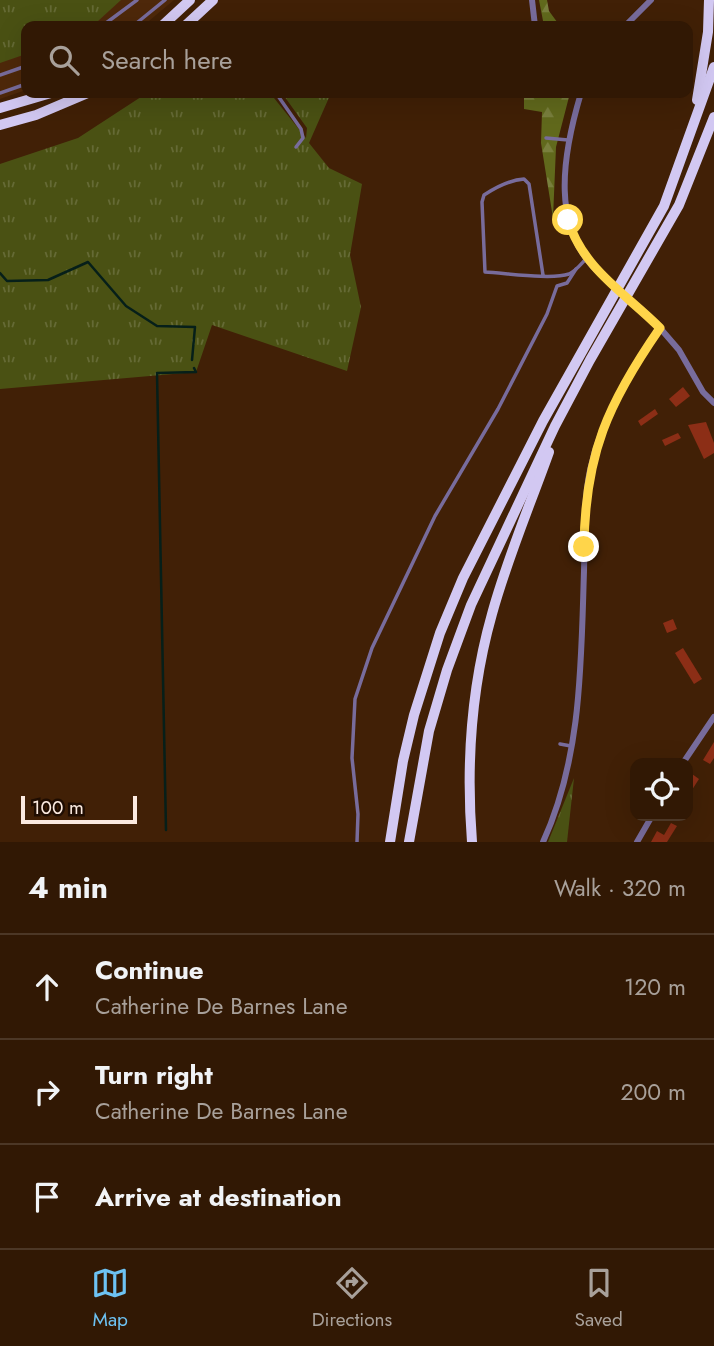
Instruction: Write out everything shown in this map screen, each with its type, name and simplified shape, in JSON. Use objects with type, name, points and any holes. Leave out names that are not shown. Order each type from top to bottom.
[{"type":"highway","points":[[167,21],[190,0]]},
{"type":"highway","points":[[190,21],[212,0]]},
{"type":"highway","points":[[693,130],[708,32],[709,0]]},
{"type":"highway","points":[[390,842],[414,715],[440,633],[493,515],[572,367],[664,206],[714,67]]},
{"type":"highway","points":[[0,108],[34,98]]},
{"type":"highway","points":[[0,124],[36,116],[77,98]]},
{"type":"highway","points":[[409,842],[429,731],[454,648],[485,571],[567,403],[679,205],[714,117]]},
{"type":"highway","points":[[472,842],[469,777],[471,724],[488,630],[502,583],[567,403]]},
{"type":"street","points":[[532,0],[534,21]]},
{"type":"street","points":[[630,21],[651,0]]},
{"type":"street","points":[[580,98],[569,140],[564,182],[570,229],[586,260],[660,328],[679,350],[703,392],[714,403]]},
{"type":"street","points":[[543,842],[563,787],[573,747],[582,639],[585,514],[590,471],[602,430],[616,398],[660,328]]},
{"type":"street","points":[[686,758],[714,717]]},
{"type":"street","points":[[637,842],[649,821]]},
{"type":"lane","points":[[109,21],[136,0]]},
{"type":"lane","points":[[139,21],[164,0]]},
{"type":"lane","points":[[0,75],[21,68]]},
{"type":"lane","points":[[0,93],[21,86]]},
{"type":"lane","points":[[279,98],[301,129],[303,138],[296,147]]},
{"type":"lane","points":[[546,138],[569,140]]},
{"type":"lane","points":[[543,275],[529,184],[524,179],[514,180],[492,189],[484,195],[482,202],[485,272],[543,275],[565,275],[586,260]]},
{"type":"lane","points":[[357,842],[358,814],[352,758],[355,699],[372,648],[435,516],[498,409],[547,314],[557,286],[567,283],[576,269]]},
{"type":"lane","points":[[560,744],[573,747]]},
{"type":"shaded area","points":[[0,0],[174,0],[149,21],[21,21],[21,92],[0,99]]},
{"type":"green space","points":[[0,0],[121,0],[98,21],[21,21],[21,56],[0,63]]},
{"type":"green space","points":[[539,0],[547,0],[549,11],[556,21],[543,21]]},
{"type":"green space","points":[[139,98],[274,98],[306,138],[307,128],[286,98],[329,98],[309,143],[329,168],[362,184],[350,255],[361,307],[347,371],[212,325],[196,372],[0,389],[0,164],[78,138]]},
{"type":"green space","points":[[524,98],[569,98],[556,147],[553,218],[541,143],[542,112],[524,109]]},
{"type":"green space","points":[[574,778],[567,842],[548,842]]},
{"type":"building","points":[[683,387],[690,396],[676,407],[669,399]]},
{"type":"building","points":[[655,409],[658,414],[641,426],[638,421]]},
{"type":"building","points":[[706,422],[714,443],[714,453],[704,459],[688,425]]},
{"type":"building","points":[[678,433],[681,438],[665,446],[662,440]]},
{"type":"building","points":[[673,619],[677,629],[667,633],[663,623]]},
{"type":"building","points":[[683,648],[702,679],[694,684],[675,653]]},
{"type":"building","points":[[714,742],[714,758],[710,764],[703,760]]},
{"type":"building","points":[[693,775],[699,779],[693,788]]},
{"type":"building","points":[[671,823],[677,826],[667,842],[651,842],[657,831],[664,835]]},
{"type":"waterway","points":[[0,273],[7,281],[48,280],[88,262],[126,306],[157,326],[195,327],[192,360]]},
{"type":"waterway","points":[[166,830],[157,373],[196,372],[194,368]]},
{"type":"route","points":[[568,220],[586,260],[660,328],[624,383],[602,430],[586,495],[584,547]]}]
